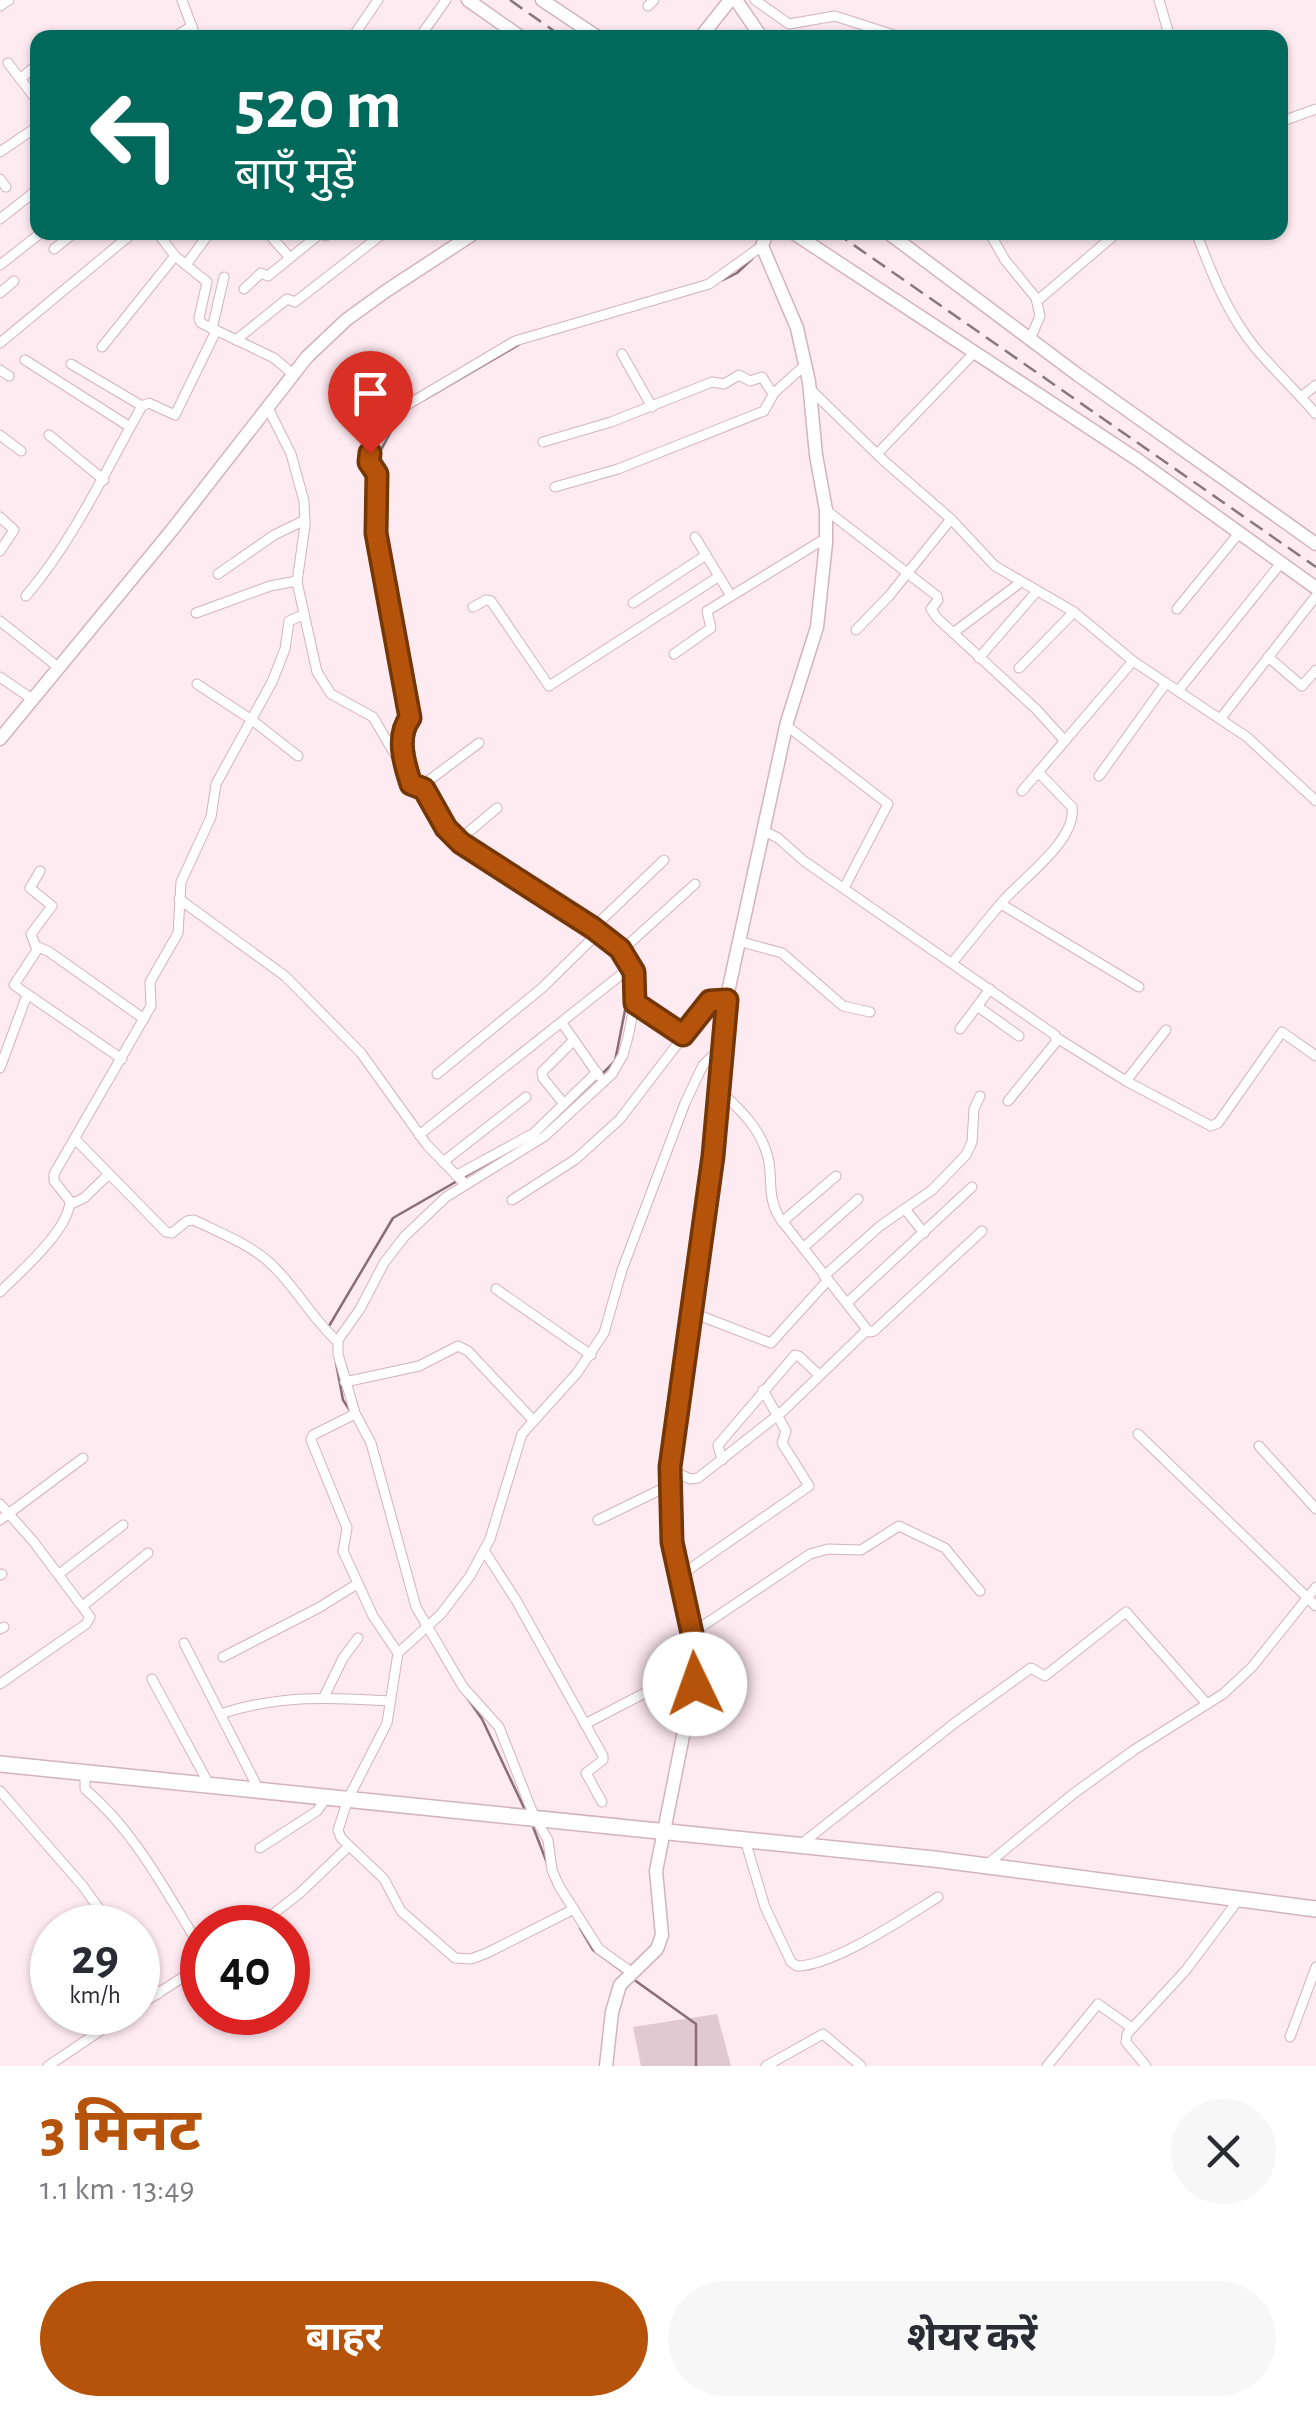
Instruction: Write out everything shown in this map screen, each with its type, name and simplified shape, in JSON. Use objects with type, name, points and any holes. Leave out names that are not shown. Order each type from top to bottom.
[{"type":"main road","points":[[0,1764],[985,1866],[1316,1909]]},
{"type":"street","points":[[0,6],[10,0]]},
{"type":"street","points":[[182,0],[193,30]]},
{"type":"street","points":[[357,30],[378,0]]},
{"type":"street","points":[[425,30],[446,0]]},
{"type":"street","points":[[468,0],[511,30]]},
{"type":"street","points":[[542,0],[587,30]]},
{"type":"street","points":[[707,30],[733,0],[756,30]]},
{"type":"street","points":[[755,0],[789,24],[835,16],[878,30]]},
{"type":"street","points":[[1158,0],[1167,30]]},
{"type":"street","points":[[186,30],[192,26]]},
{"type":"street","points":[[8,63],[30,92]]},
{"type":"street","points":[[20,79],[30,71]]},
{"type":"street","points":[[1288,119],[1316,108]]},
{"type":"street","points":[[0,152],[30,131]]},
{"type":"street","points":[[0,219],[30,195]]},
{"type":"street","points":[[0,265],[32,240]]},
{"type":"street","points":[[54,249],[65,240]]},
{"type":"street","points":[[0,342],[124,240]]},
{"type":"street","points":[[165,240],[175,256],[208,284],[201,323],[274,358],[294,374]]},
{"type":"street","points":[[186,265],[204,240]]},
{"type":"street","points":[[274,240],[290,258]]},
{"type":"street","points":[[244,288],[260,274],[268,276],[312,240]]},
{"type":"street","points":[[236,340],[287,300],[295,302],[373,240]]},
{"type":"street","points":[[0,739],[294,374],[346,320],[464,240]]},
{"type":"street","points":[[417,785],[401,737],[407,724],[374,522],[374,469],[370,453],[388,422],[400,410],[514,342],[709,284],[763,240]]},
{"type":"street","points":[[606,2066],[612,2012],[620,1984],[661,1943],[656,1870],[697,1666],[672,1542],[670,1469],[693,1313],[727,1000],[787,726],[817,628],[826,538],[810,389],[797,328],[764,240]]},
{"type":"street","points":[[804,240],[1138,460],[1316,592],[1221,718]]},
{"type":"street","points":[[898,240],[1078,375],[1316,544]]},
{"type":"street","points":[[994,240],[1037,301],[1040,316],[1030,338]]},
{"type":"street","points":[[1037,301],[1109,240]]},
{"type":"street","points":[[1199,240],[1217,288],[1238,323],[1257,350],[1316,414]]},
{"type":"street","points":[[102,347],[175,256]]},
{"type":"street","points":[[26,596],[50,567],[104,480],[142,406],[150,403],[176,415],[214,330],[224,277]]},
{"type":"street","points":[[0,292],[14,281]]},
{"type":"street","points":[[622,354],[652,407]]},
{"type":"street","points":[[877,454],[974,354]]},
{"type":"street","points":[[25,360],[130,428]]},
{"type":"street","points":[[71,364],[142,406]]},
{"type":"street","points":[[555,486],[618,470],[764,411],[773,394],[805,365]]},
{"type":"street","points":[[543,442],[739,376],[750,381],[762,377],[773,394]]},
{"type":"street","points":[[1301,397],[1316,385]]},
{"type":"street","points":[[810,389],[951,519],[990,562],[1074,612],[1133,660],[1221,718],[1316,801]]},
{"type":"street","points":[[268,408],[290,454],[304,501],[297,580],[318,672],[327,690],[372,717],[458,840],[621,951],[637,988],[623,1055],[545,1136],[461,1180]]},
{"type":"street","points":[[0,435],[20,450]]},
{"type":"street","points":[[49,435],[104,480]]},
{"type":"street","points":[[826,510],[938,598],[932,611],[1065,742]]},
{"type":"street","points":[[0,517],[14,530],[0,551]]},
{"type":"street","points":[[856,630],[951,519]]},
{"type":"street","points":[[218,574],[274,535],[305,520]]},
{"type":"street","points":[[1177,609],[1239,533]]},
{"type":"street","points":[[695,537],[730,596]]},
{"type":"street","points":[[674,654],[711,628],[706,613],[826,538]]},
{"type":"street","points":[[632,602],[706,555]]},
{"type":"street","points":[[1178,691],[1281,563]]},
{"type":"street","points":[[473,607],[490,600],[549,686],[718,576]]},
{"type":"street","points":[[196,613],[297,580]]},
{"type":"street","points":[[953,634],[1021,582]]},
{"type":"street","points":[[979,658],[1037,591]]},
{"type":"street","points":[[1019,668],[1074,612]]},
{"type":"street","points":[[71,1204],[54,1178],[152,1003],[150,982],[177,936],[183,878],[211,817],[217,780],[282,659],[289,621],[303,615]]},
{"type":"street","points":[[0,621],[58,668]]},
{"type":"street","points":[[1268,658],[1302,686],[1316,670]]},
{"type":"street","points":[[1022,791],[1133,660]]},
{"type":"street","points":[[0,676],[32,699]]},
{"type":"street","points":[[1098,776],[1166,683]]},
{"type":"street","points":[[197,684],[298,756]]},
{"type":"street","points":[[787,726],[888,804],[845,886]]},
{"type":"street","points":[[417,785],[427,782],[479,743]]},
{"type":"street","points":[[952,962],[1058,844],[1071,822],[1072,807],[1038,772]]},
{"type":"street","points":[[458,840],[498,808]]},
{"type":"street","points":[[762,830],[1056,1038],[1208,1125],[1216,1126],[1282,1032],[1316,1056]]},
{"type":"street","points":[[437,1074],[553,978],[664,860]]},
{"type":"street","points":[[40,871],[30,888],[52,904],[30,936],[38,947],[48,950],[144,1018]]},
{"type":"street","points":[[621,951],[694,884]]},
{"type":"street","points":[[179,899],[285,976],[361,1053],[419,1135],[461,1180]]},
{"type":"street","points":[[1001,904],[1139,987]]},
{"type":"street","points":[[738,941],[782,953],[843,1006],[870,1012]]},
{"type":"street","points":[[38,947],[14,983],[122,1059]]},
{"type":"street","points":[[419,1135],[630,967]]},
{"type":"street","points":[[960,1029],[990,988]]},
{"type":"street","points":[[0,1068],[28,995]]},
{"type":"street","points":[[512,1200],[576,1159],[620,1119],[710,1001],[727,1000]]},
{"type":"street","points":[[635,1003],[683,1035]]},
{"type":"street","points":[[977,1006],[1019,1036]]},
{"type":"street","points":[[562,1023],[600,1077]]},
{"type":"street","points":[[1126,1080],[1166,1030]]},
{"type":"street","points":[[1008,1100],[1056,1038]]},
{"type":"street","points":[[564,1104],[542,1078],[542,1072],[574,1040]]},
{"type":"street","points":[[571,1911],[477,1957],[455,1958],[401,1911],[384,1879],[338,1830],[348,1799],[383,1733],[398,1653],[451,1601],[485,1552],[522,1434],[591,1355],[604,1333],[622,1270],[685,1104],[703,1065],[721,1048]]},
{"type":"street","points":[[334,1339],[392,1252],[461,1180],[534,1133],[600,1077]]},
{"type":"street","points":[[719,1090],[757,1130],[769,1162],[770,1200],[782,1222],[867,1330],[874,1331],[982,1231]]},
{"type":"street","points":[[693,1313],[770,1343],[857,1245],[932,1190],[966,1155],[980,1096]]},
{"type":"street","points":[[443,1162],[526,1097]]},
{"type":"street","points":[[76,1140],[166,1232],[172,1233],[191,1220],[265,1259],[334,1339],[352,1416],[372,1443],[412,1596],[426,1627],[463,1688],[499,1727],[528,1816],[549,1842],[554,1879],[571,1911],[599,1949],[631,1972]]},
{"type":"street","points":[[0,1292],[46,1244],[71,1204],[84,1198],[108,1174]]},
{"type":"street","points":[[782,1222],[836,1176]]},
{"type":"street","points":[[847,1303],[972,1187]]},
{"type":"street","points":[[803,1248],[858,1199]]},
{"type":"street","points":[[905,1209],[924,1233]]},
{"type":"street","points":[[496,1289],[591,1355]]},
{"type":"street","points":[[670,1469],[694,1480],[778,1415],[867,1330]]},
{"type":"street","points":[[345,1382],[419,1366],[458,1346],[468,1351],[534,1420]]},
{"type":"street","points":[[722,1460],[718,1445],[796,1354],[819,1375]]},
{"type":"street","points":[[678,1577],[808,1487],[782,1443],[786,1432],[763,1390]]},
{"type":"street","points":[[352,1416],[311,1440],[346,1528],[343,1551],[380,1628],[398,1653]]},
{"type":"street","points":[[1138,1434],[1312,1602]]},
{"type":"street","points":[[1259,1446],[1316,1509]]},
{"type":"street","points":[[4,1517],[83,1458]]},
{"type":"street","points":[[598,1520],[670,1485]]},
{"type":"street","points":[[0,1504],[4,1517],[59,1574],[90,1616],[88,1622],[0,1684]]},
{"type":"street","points":[[59,1574],[123,1524]]},
{"type":"street","points":[[692,1633],[810,1554],[828,1549],[861,1550],[898,1526],[945,1548],[980,1591]]},
{"type":"street","points":[[485,1552],[604,1758],[586,1773],[602,1802]]},
{"type":"street","points":[[84,1605],[148,1553]]},
{"type":"street","points":[[223,1657],[358,1584]]},
{"type":"street","points":[[985,1866],[1073,1794],[1224,1694],[1312,1602],[1316,1587]]},
{"type":"street","points":[[800,1846],[956,1722],[1031,1668],[1045,1676],[1126,1612],[1207,1704]]},
{"type":"street","points":[[324,1697],[338,1666],[358,1638]]},
{"type":"street","points":[[184,1644],[259,1790]]},
{"type":"street","points":[[585,1724],[697,1666]]},
{"type":"street","points":[[152,1679],[210,1786]]},
{"type":"street","points":[[220,1714],[263,1701],[324,1697],[390,1701]]},
{"type":"street","points":[[85,1772],[85,1789],[100,1800],[133,1839],[180,1915]]},
{"type":"street","points":[[0,1791],[95,1905]]},
{"type":"street","points":[[260,1848],[317,1810],[327,1797]]},
{"type":"street","points":[[745,1840],[766,1907],[797,1966],[832,1955],[890,1927],[938,1897]]},
{"type":"street","points":[[285,1905],[350,1846]]},
{"type":"street","points":[[1146,2066],[1126,2042],[1132,2028],[1186,1970],[1239,1899]]},
{"type":"street","points":[[1290,2038],[1316,1968]]},
{"type":"street","points":[[1046,2066],[1098,2004],[1132,2028]]},
{"type":"street","points":[[766,2066],[823,2034],[861,2066]]},
{"type":"street","points":[[48,2066],[94,2035]]},
{"type":"shaded area","points":[[717,2014],[731,2066],[641,2066],[633,2027]]},
{"type":"waterway","points":[[723,280],[753,258]]},
{"type":"waterway","points":[[424,400],[520,344]]},
{"type":"waterway","points":[[375,461],[395,424]]},
{"type":"waterway","points":[[371,473],[367,520],[406,716]]},
{"type":"waterway","points":[[407,729],[416,781]]},
{"type":"waterway","points":[[420,793],[437,820]]},
{"type":"waterway","points":[[575,922],[593,934]]},
{"type":"waterway","points":[[601,1075],[615,1061],[631,980]]},
{"type":"waterway","points":[[540,1133],[595,1080]]},
{"type":"waterway","points":[[329,1326],[393,1218],[511,1150]]},
{"type":"waterway","points":[[336,1363],[343,1400],[351,1412]]},
{"type":"waterway","points":[[468,1699],[482,1719],[526,1812]]},
{"type":"waterway","points":[[532,1824],[547,1863]]},
{"type":"waterway","points":[[580,1928],[593,1950],[626,1974]]},
{"type":"waterway","points":[[633,1979],[696,2024],[696,2066]]},
{"type":"railway","points":[[510,0],[553,30]]},
{"type":"railway","points":[[846,240],[1316,567]]},
{"type":"route","points":[[370,453],[369,462],[377,474],[376,533],[410,718],[401,737],[411,784],[424,789],[446,828],[461,843],[522,880],[620,949],[634,972],[635,1003],[683,1035],[710,1001],[727,1000],[713,1156],[670,1467],[672,1542],[695,1647],[695,1684]]}]
